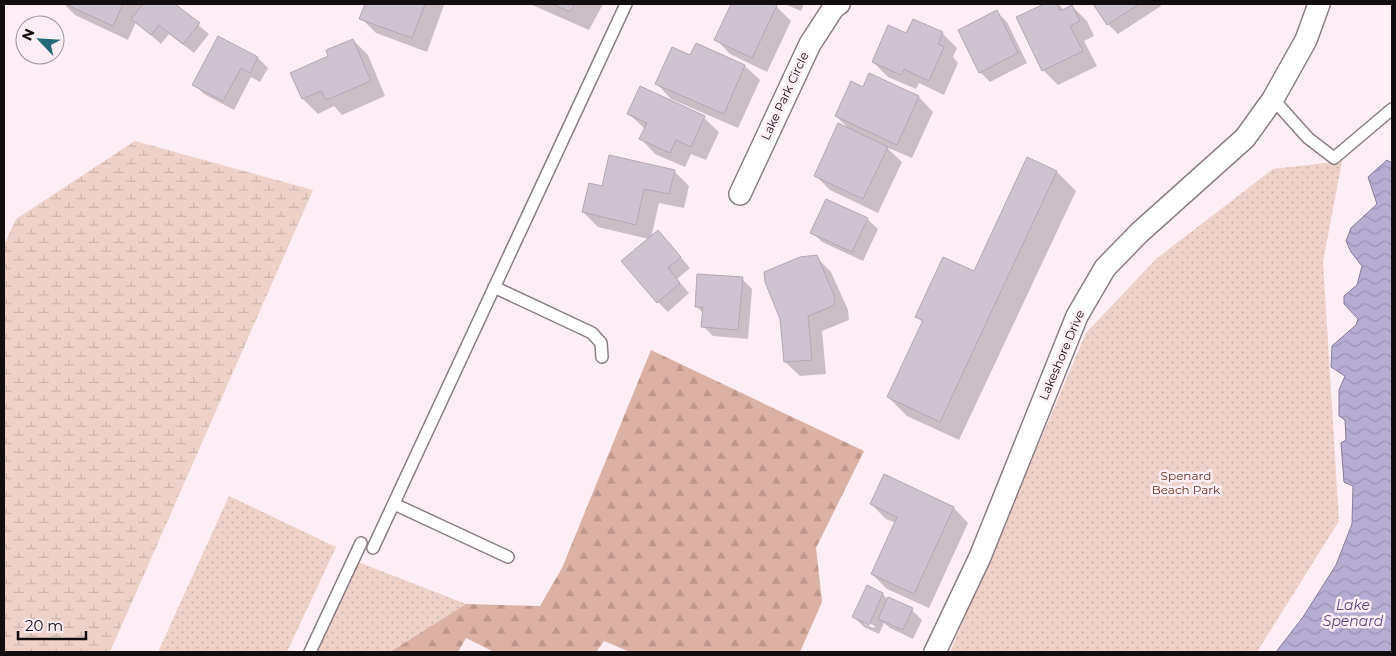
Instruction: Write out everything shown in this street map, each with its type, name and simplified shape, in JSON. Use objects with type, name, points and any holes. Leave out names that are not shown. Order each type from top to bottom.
[{"type":"street","name":"Lake Park Circle","points":[[740,194],[810,44],[834,7],[839,4]]},
{"type":"street","name":"Lakeshore Drive","points":[[935,652],[980,557],[1077,316],[1105,268],[1139,232],[1245,138],[1273,99],[1306,40],[1319,4]]},
{"type":"lane","points":[[373,548],[626,4]]},
{"type":"lane","points":[[1273,99],[1308,138],[1334,158],[1392,109]]},
{"type":"lane","points":[[494,287],[592,333],[601,344],[602,357]]},
{"type":"lane","points":[[394,504],[508,557]]},
{"type":"lane","points":[[310,652],[361,543]]},
{"type":"green space","points":[[135,141],[313,190],[110,652],[4,652],[4,245],[16,219]]},
{"type":"green space","name":"Spenard Beach Park","points":[[1342,161],[1323,262],[1339,521],[1257,652],[950,652],[1086,333],[1156,259],[1273,169]]},
{"type":"green space","points":[[651,350],[864,451],[816,548],[822,602],[800,652],[630,652],[604,641],[596,652],[494,652],[466,638],[458,652],[390,652],[466,604],[540,606],[562,568]]},
{"type":"green space","points":[[229,496],[336,547],[287,652],[158,652]]},
{"type":"green space","points":[[358,562],[466,604],[390,652],[315,652]]},
{"type":"water","name":"Lake Spenard","points":[[1387,160],[1392,163],[1392,652],[1276,652],[1303,617],[1336,565],[1352,524],[1353,486],[1344,482],[1341,443],[1346,440],[1345,420],[1339,416],[1339,390],[1345,376],[1331,367],[1332,346],[1356,325],[1358,319],[1344,304],[1344,296],[1357,285],[1362,266],[1351,252],[1346,241],[1351,228],[1377,204],[1368,177]]},
{"type":"building","points":[[65,4],[123,4],[113,26]]},
{"type":"building","points":[[143,4],[175,4],[200,23],[183,44],[159,25],[151,35],[131,19]]},
{"type":"building","points":[[365,4],[425,4],[412,38],[359,19]]},
{"type":"building","points":[[552,4],[575,4],[570,12]]},
{"type":"building","points":[[731,4],[777,5],[752,58],[714,40]]},
{"type":"building","points":[[1044,4],[1057,4],[1060,11],[1072,5],[1080,21],[1070,26],[1083,51],[1042,71],[1016,17]]},
{"type":"building","points":[[1093,4],[1139,4],[1107,25]]},
{"type":"building","points":[[997,10],[1018,53],[979,73],[958,30]]},
{"type":"building","points":[[913,19],[943,32],[938,44],[944,47],[929,81],[904,69],[901,75],[872,62],[888,25],[906,33]]},
{"type":"building","points":[[218,36],[258,57],[250,73],[241,68],[223,101],[192,85]]},
{"type":"building","points":[[353,39],[371,81],[326,100],[321,91],[302,99],[290,73],[328,56],[326,50]]},
{"type":"building","points":[[696,43],[745,65],[724,114],[655,84],[672,47],[690,55]]},
{"type":"building","points":[[869,73],[919,96],[897,145],[835,116],[851,81],[863,87]]},
{"type":"building","points":[[640,86],[705,116],[691,147],[676,140],[670,153],[639,139],[647,123],[627,114]]},
{"type":"building","points":[[838,123],[888,147],[863,199],[814,176]]},
{"type":"building","points":[[609,155],[675,170],[669,194],[644,189],[636,225],[582,212],[589,183],[602,186]]},
{"type":"building","points":[[1027,157],[1057,171],[940,422],[887,397],[923,320],[915,317],[943,257],[974,271]]},
{"type":"building","points":[[826,199],[868,218],[852,252],[810,233]]},
{"type":"building","points":[[658,230],[681,257],[668,268],[680,283],[657,303],[621,261]]},
{"type":"building","points":[[817,255],[834,295],[835,305],[808,316],[812,360],[784,362],[780,319],[765,282],[764,272],[800,257]]},
{"type":"building","points":[[697,274],[743,277],[738,330],[701,327],[703,307],[695,307]]},
{"type":"building","points":[[884,474],[954,507],[914,594],[871,574],[897,517],[870,504]]},
{"type":"building","points":[[867,585],[883,593],[869,625],[852,617]]},
{"type":"building","points":[[888,597],[913,608],[903,630],[878,619]]}]
